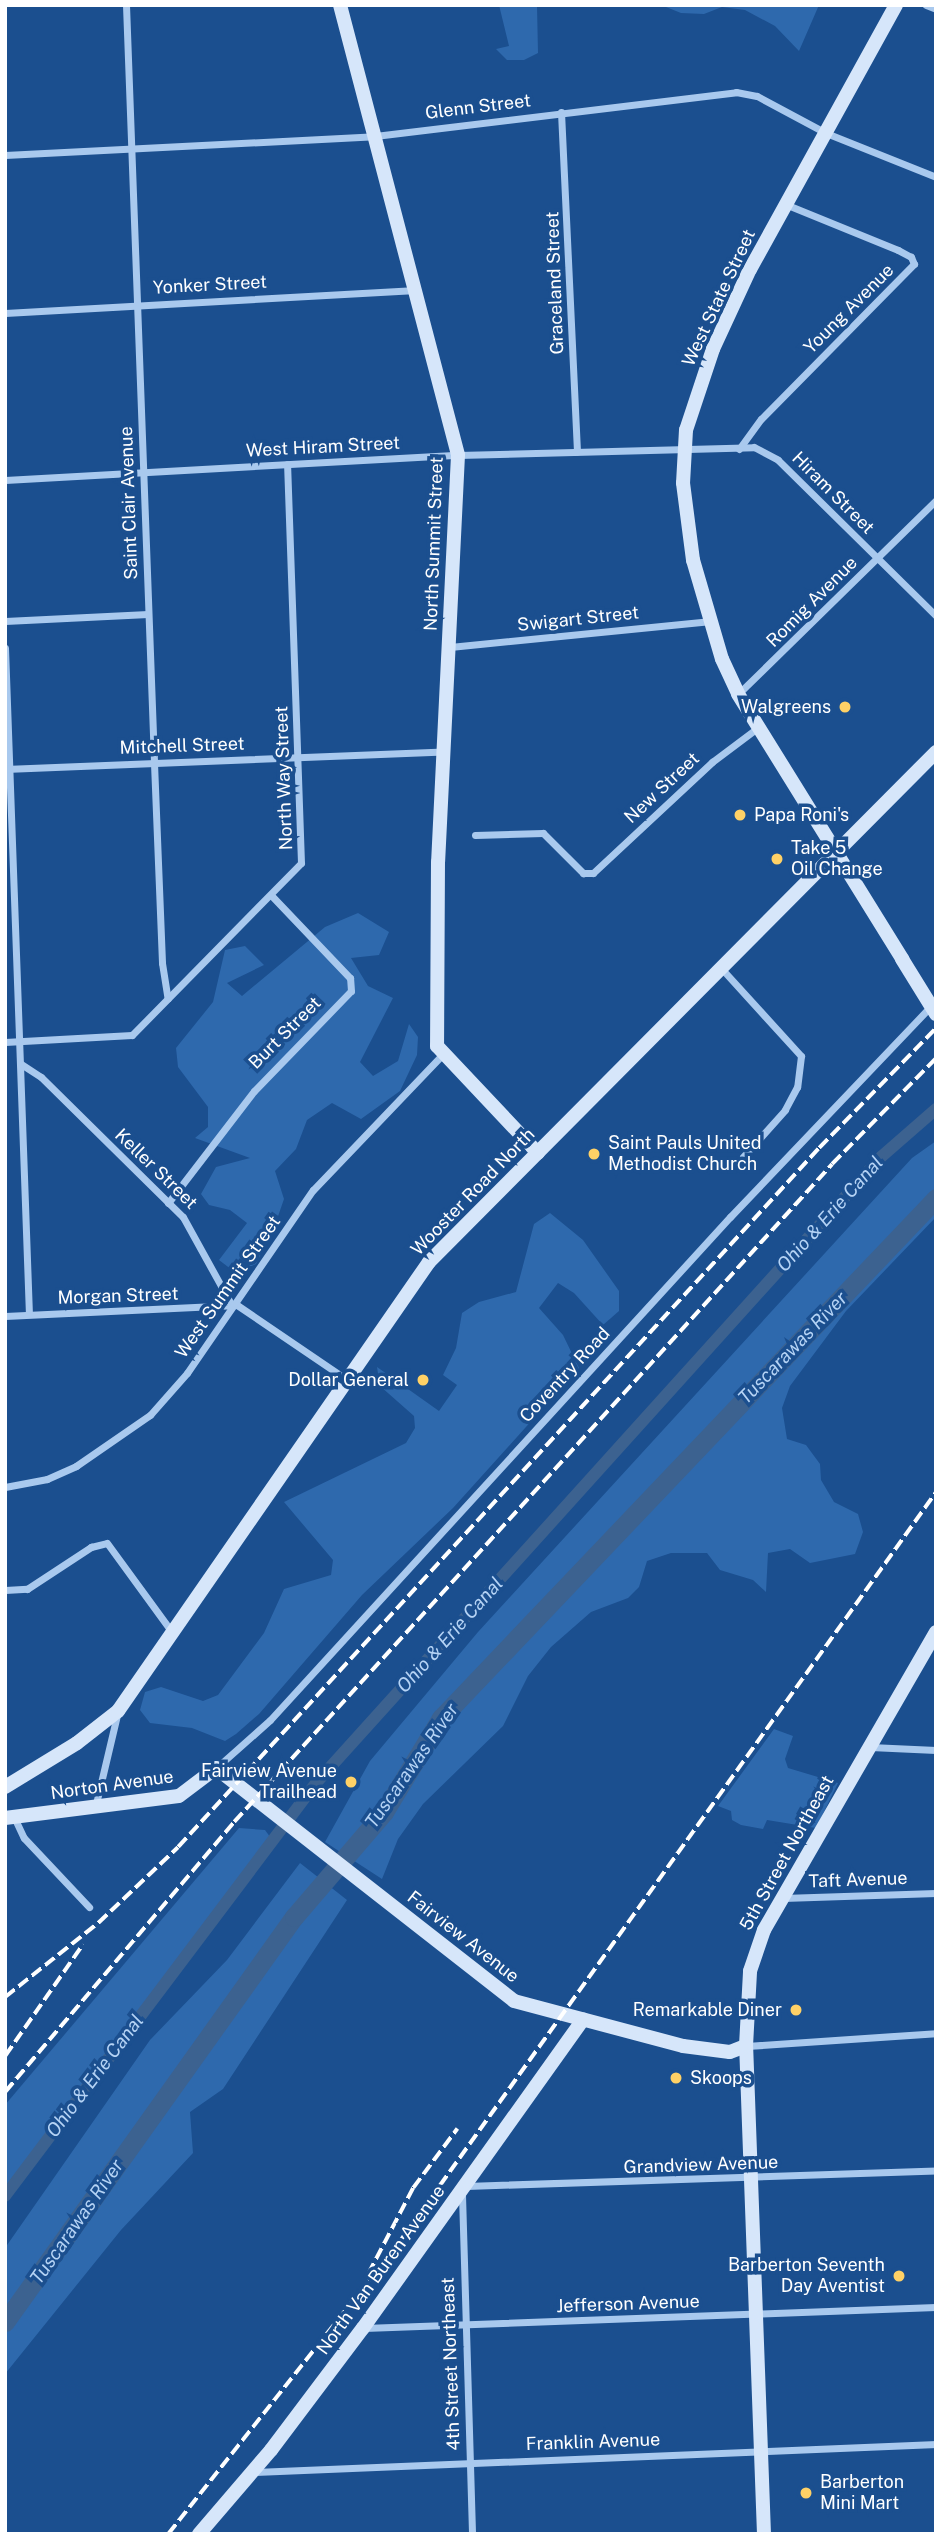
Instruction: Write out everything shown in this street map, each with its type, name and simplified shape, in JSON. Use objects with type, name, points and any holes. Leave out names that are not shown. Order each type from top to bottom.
[{"type":"street","name":"Saint Clair Avenue","points":[[126,5],[162,962],[168,999]]},
{"type":"street","name":"North Summit Street","points":[[340,5],[458,455],[436,926],[435,1034],[441,1056]]},
{"type":"street","name":"West State Street","points":[[897,5],[787,205],[713,349],[686,430],[685,515],[709,621],[738,694],[756,729],[936,1014]]},
{"type":"street","points":[[926,5],[936,9]]},
{"type":"street","name":"Glenn Street","points":[[5,155],[375,136],[736,92],[757,96],[826,133],[936,177]]},
{"type":"street","name":"Graceland Street","points":[[561,112],[578,452]]},
{"type":"street","name":"Young Avenue","points":[[738,449],[761,419],[914,264],[911,257],[898,250],[787,205]]},
{"type":"street","name":"Yonker Street","points":[[5,313],[416,290]]},
{"type":"street","name":"Hiram Street","points":[[684,451],[765,449],[936,616]]},
{"type":"street","name":"West Hiram Street","points":[[5,480],[458,455],[684,451]]},
{"type":"street","name":"North Way Street","points":[[5,1042],[132,1035],[271,895],[303,858],[287,464]]},
{"type":"street","name":"Romig Avenue","points":[[738,694],[936,500]]},
{"type":"street","points":[[5,621],[148,614]]},
{"type":"street","name":"Swigart Street","points":[[450,647],[709,621]]},
{"type":"street","points":[[5,648],[7,769],[29,1314]]},
{"type":"street","name":"New Street","points":[[475,835],[543,833],[583,873],[593,873],[712,762],[756,729]]},
{"type":"street","name":"Mitchell Street","points":[[7,769],[445,751]]},
{"type":"street","name":"Wooster Road North","points":[[5,1787],[118,1711],[174,1635],[350,1381],[429,1262],[936,752]]},
{"type":"street","name":"Burt Street","points":[[168,1203],[254,1091],[351,990],[350,978],[271,895]]},
{"type":"street","points":[[721,968],[801,1056],[797,1087],[785,1110],[741,1158]]},
{"type":"street","name":"Coventry Road","points":[[216,1768],[270,1720],[730,1217],[936,1001]]},
{"type":"street","points":[[441,1056],[538,1153]]},
{"type":"street","name":"West Summit Street","points":[[5,1487],[47,1479],[76,1466],[150,1415],[187,1373],[231,1304],[325,1176],[441,1056]]},
{"type":"street","name":"Keller Street","points":[[21,1064],[41,1077],[194,1229],[231,1304]]},
{"type":"street","points":[[231,1304],[246,1309],[350,1381]]},
{"type":"street","name":"Morgan Street","points":[[5,1315],[231,1304]]},
{"type":"street","points":[[5,1590],[27,1589],[91,1547],[107,1543],[174,1635]]},
{"type":"street","name":"5th Street Northeast","points":[[764,2534],[746,2046],[750,1971],[782,1898],[936,1632]]},
{"type":"street","points":[[95,1809],[118,1711]]},
{"type":"street","points":[[870,1746],[936,1750]]},
{"type":"street","name":"Norton Avenue","points":[[10,1817],[95,1809],[179,1796],[216,1768]]},
{"type":"street","name":"Fairview Avenue","points":[[216,1768],[333,1864],[514,2001],[700,2049],[730,2052],[746,2046],[936,2033]]},
{"type":"street","points":[[10,1817],[24,1838],[89,1907]]},
{"type":"street","name":"Taft Avenue","points":[[782,1898],[936,1893]]},
{"type":"street","name":"North Van Buren Avenue","points":[[199,2534],[252,2472],[363,2328],[583,2020]]},
{"type":"street","name":"Grandview Avenue","points":[[464,2190],[936,2171]]},
{"type":"street","name":"4th Street Northeast","points":[[464,2190],[465,2325],[472,2534]]},
{"type":"street","name":"Jefferson Avenue","points":[[363,2328],[936,2306]]},
{"type":"street","name":"Franklin Avenue","points":[[252,2472],[936,2444]]},
{"type":"shaded area","points":[[499,5],[537,5],[538,53],[524,60],[507,60],[496,49],[509,46]]},
{"type":"shaded area","points":[[661,5],[819,5],[799,51],[775,26],[745,10],[722,7],[704,14],[681,13]]},
{"type":"shaded area","points":[[358,913],[389,932],[379,955],[351,958],[368,986],[393,998],[360,1062],[373,1076],[398,1061],[409,1024],[418,1037],[417,1055],[400,1091],[361,1119],[332,1103],[307,1120],[296,1149],[275,1171],[284,1199],[275,1225],[256,1264],[236,1273],[219,1260],[247,1223],[230,1210],[209,1205],[201,1194],[216,1167],[250,1158],[195,1138],[208,1127],[208,1107],[178,1067],[176,1048],[213,1002],[225,950],[245,946],[264,965],[227,983],[242,996],[325,927]]},
{"type":"shaded area","points":[[936,1141],[936,1217],[846,1311],[790,1386],[782,1408],[787,1439],[806,1445],[820,1464],[821,1480],[834,1502],[858,1514],[863,1532],[855,1554],[810,1563],[790,1549],[768,1553],[766,1592],[753,1580],[720,1570],[707,1553],[671,1553],[647,1561],[639,1587],[628,1598],[591,1612],[551,1647],[528,1676],[503,1726],[423,1804],[398,1839],[382,1879],[325,1842],[370,1761],[478,1632],[912,1158]]},
{"type":"shaded area","points":[[550,1213],[583,1240],[619,1291],[619,1311],[603,1325],[574,1293],[558,1283],[539,1308],[563,1335],[579,1368],[453,1508],[362,1595],[259,1714],[236,1734],[225,1741],[192,1728],[150,1723],[140,1710],[145,1692],[161,1687],[203,1701],[218,1695],[264,1633],[284,1589],[331,1575],[333,1560],[284,1502],[406,1443],[415,1428],[414,1416],[380,1386],[377,1367],[439,1411],[457,1385],[443,1375],[456,1348],[462,1313],[479,1302],[516,1292],[534,1224]]},
{"type":"shaded area","points":[[774,1729],[793,1736],[785,1759],[788,1768],[838,1783],[816,1828],[767,1820],[763,1829],[741,1825],[732,1820],[731,1811],[718,1806]]},
{"type":"shaded area","points":[[239,1828],[265,1830],[273,1841],[5,2196],[5,2105]]},
{"type":"shaded area","points":[[300,1863],[347,1900],[223,2089],[190,2112],[193,2153],[121,2230],[5,2374],[5,2248],[150,2040],[227,1960]]},
{"type":"waterway","name":"Ohio & Erie Canal","points":[[5,2196],[316,1783],[881,1157],[936,1109]]},
{"type":"waterway","name":"Tuscarawas River","points":[[5,2322],[294,1917],[384,1812],[441,1718],[936,1198]]},
{"type":"railway","points":[[5,1997],[98,1923],[178,1847],[819,1148],[936,1028]]},
{"type":"railway","points":[[5,2092],[234,1822],[832,1164],[936,1058]]},
{"type":"railway","points":[[168,2534],[400,2241],[936,1492]]},
{"type":"railway","points":[[5,2056],[83,1944]]},
{"type":"railway","points":[[368,2274],[413,2188],[457,2129]]},
{"type":"place","name":"Walgreens","points":[[845,707]]},
{"type":"place","name":"Papa Roni's","points":[[740,815]]},
{"type":"place","name":"Take 5 Oil Change","points":[[777,859]]},
{"type":"place","name":"Saint Pauls United Methodist Church","points":[[594,1154]]},
{"type":"place","name":"Dollar General","points":[[423,1380]]},
{"type":"place","name":"Fairview Avenue Trailhead","points":[[351,1782]]},
{"type":"place","name":"Remarkable Diner","points":[[796,2010]]},
{"type":"place","name":"Skoops","points":[[676,2078]]},
{"type":"place","name":"Barberton Seventh Day Aventist","points":[[899,2276]]},
{"type":"place","name":"Barberton Mini Mart","points":[[806,2493]]}]
